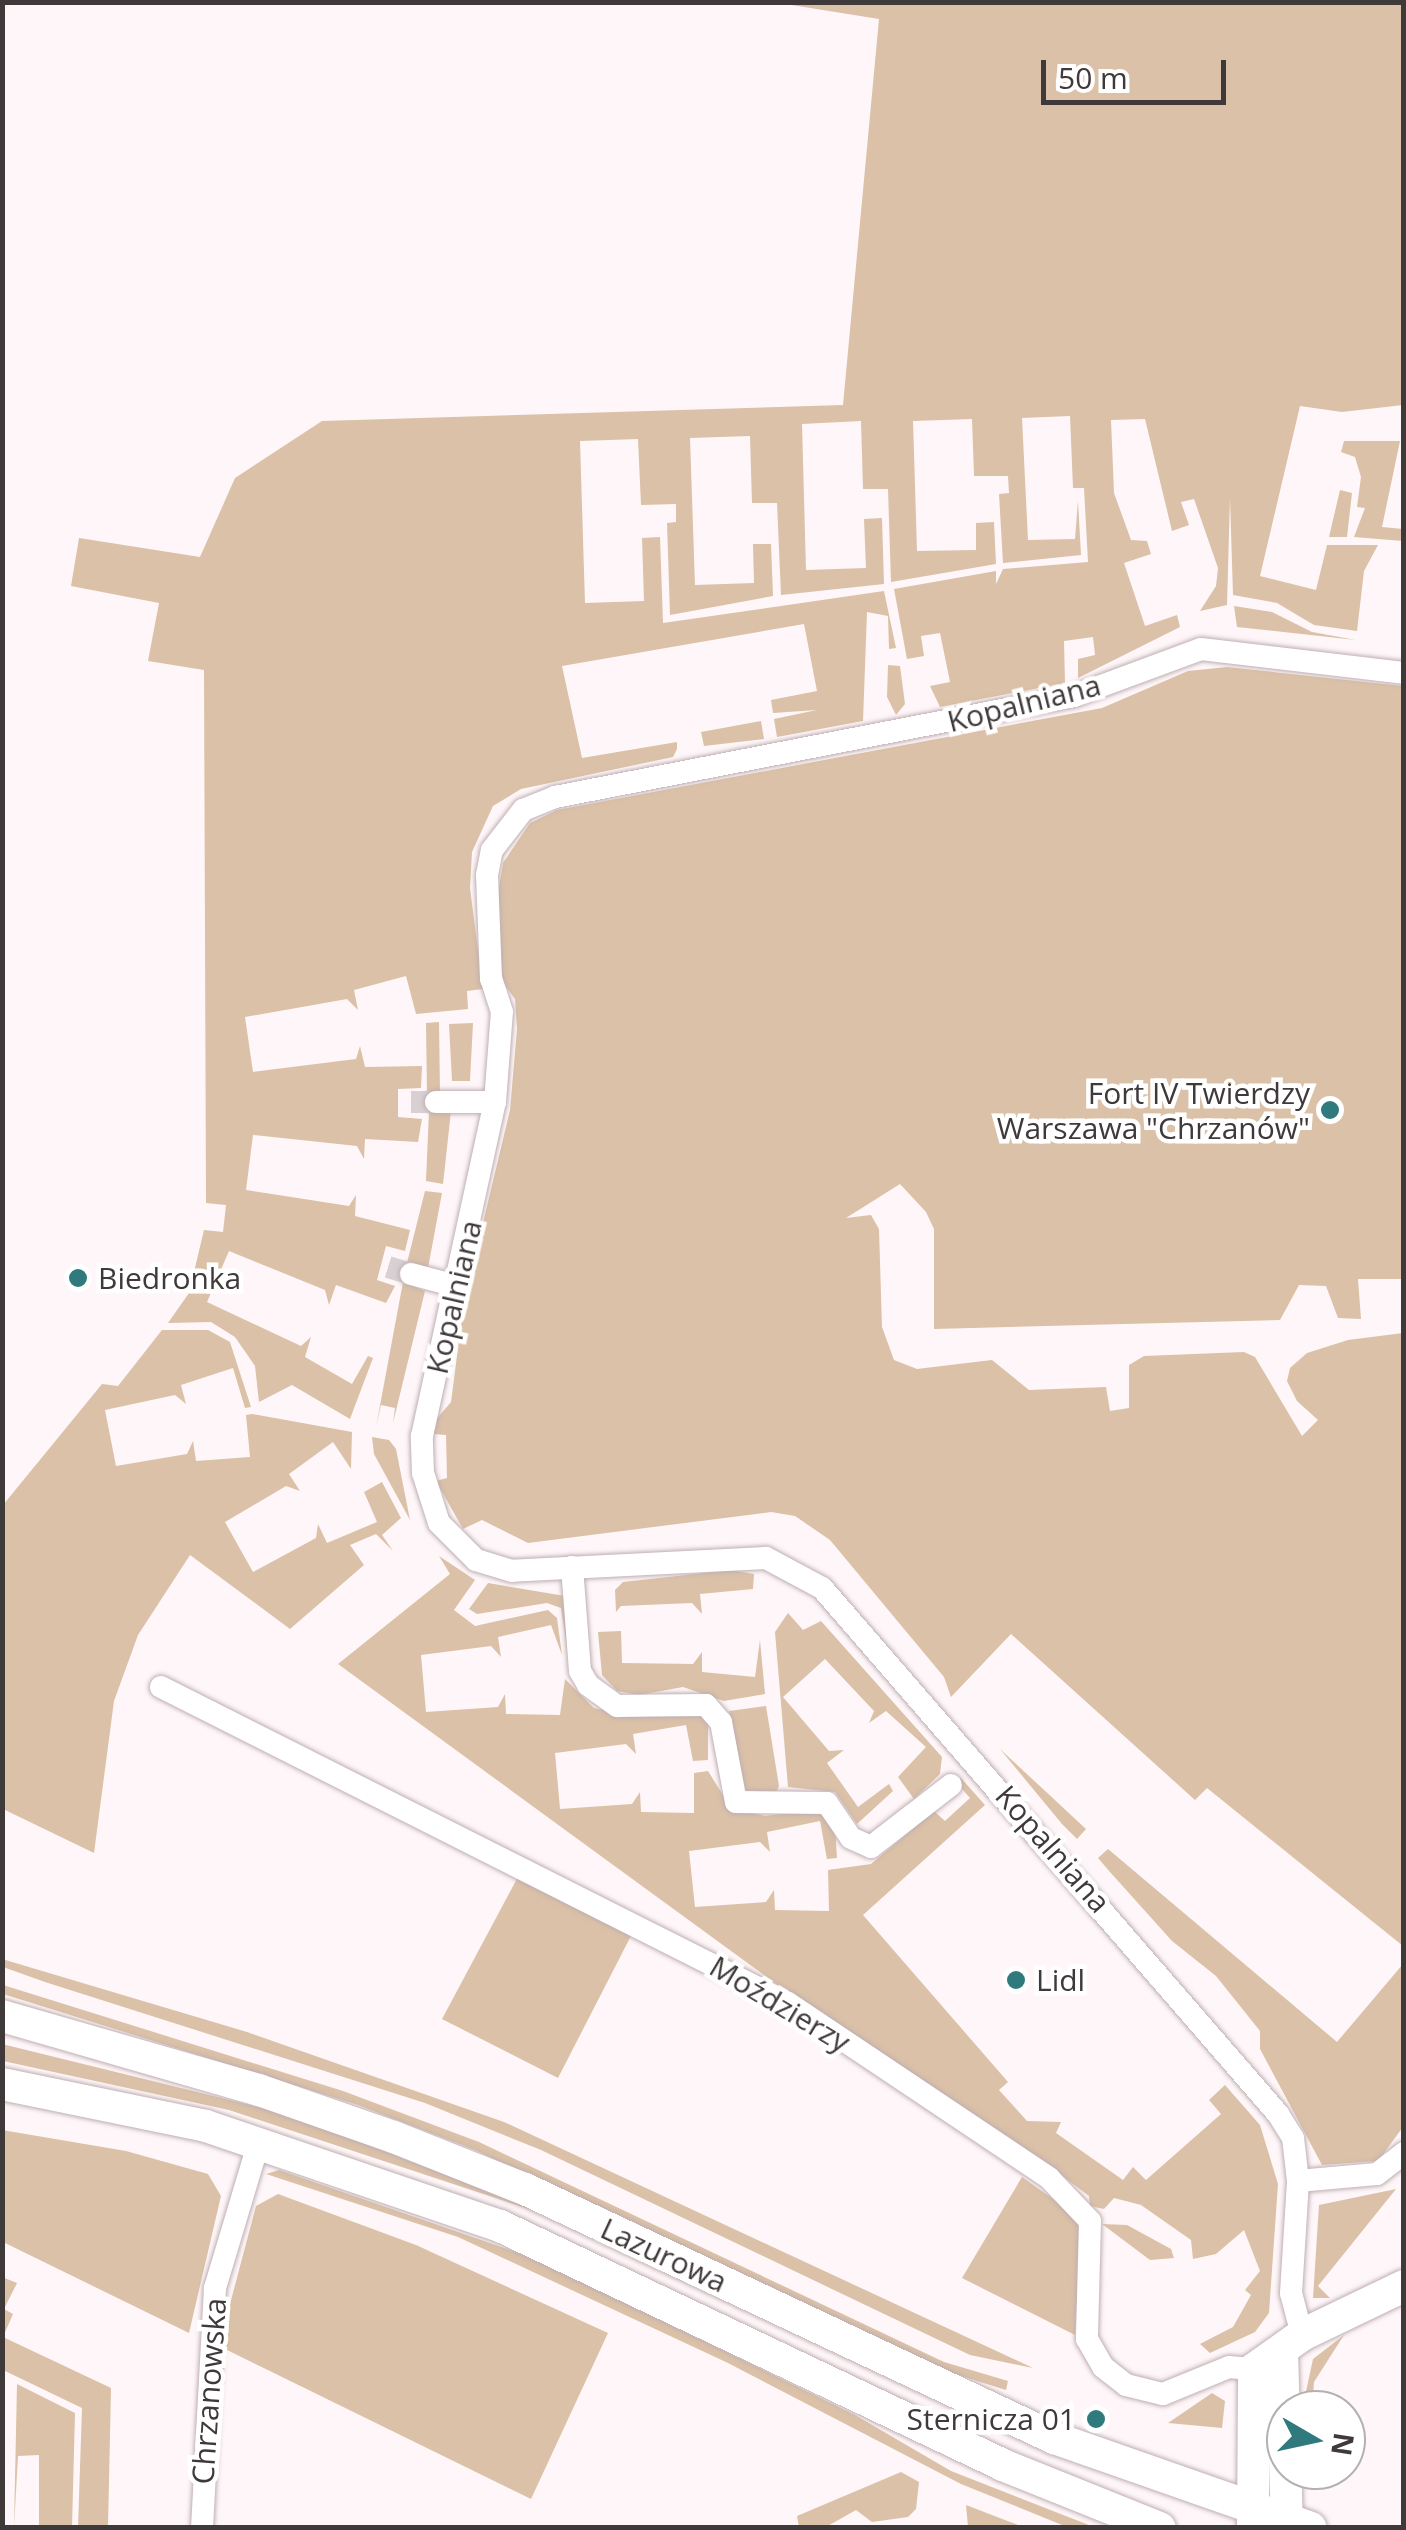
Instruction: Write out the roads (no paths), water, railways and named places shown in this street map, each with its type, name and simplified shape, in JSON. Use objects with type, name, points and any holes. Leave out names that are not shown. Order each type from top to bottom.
[{"type":"main road","name":"Lazurowa","points":[[2,2016],[276,2095],[394,2137],[525,2189],[994,2412],[1253,2519],[1295,2525]]},
{"type":"main road","name":"Lazurowa","points":[[2,2084],[260,2142],[500,2226],[1002,2465],[1160,2528]]},
{"type":"main road","points":[[1253,2519],[1254,2370],[1292,2342],[1404,2286]]},
{"type":"main road","points":[[1292,2342],[1295,2525]]},
{"type":"street","name":"Kopalniana","points":[[1292,2342],[1290,2293],[1298,2181],[1293,2138],[1278,2114],[822,1588],[799,1570],[766,1558],[512,1571],[476,1560],[444,1532],[432,1506],[422,1436],[496,1102],[502,1012],[491,978],[487,875],[507,825],[540,801],[1074,696],[1201,649],[1404,673]]},
{"type":"street","points":[[436,1102],[496,1102]]},
{"type":"street","points":[[411,1274],[456,1286]]},
{"type":"street","points":[[572,1567],[580,1671],[588,1684],[617,1706],[706,1705],[721,1722],[736,1802],[826,1802],[851,1838],[872,1847],[951,1785]]},
{"type":"street","name":"Moździerzy","points":[[160,1687],[788,2002],[1049,2178],[1090,2221],[1087,2339],[1103,2367],[1126,2386],[1163,2394],[1230,2368],[1254,2370]]},
{"type":"street","name":"Chrzanowska","points":[[202,2528],[212,2306],[260,2142]]},
{"type":"street","points":[[1298,2181],[1376,2174],[1404,2153]]},
{"type":"tunnel","points":[[411,1102],[436,1102]]},
{"type":"tunnel","points":[[388,1267],[411,1274]]},
{"type":"place","name":"Fort IV Twierdzy Warszawa \"Chrzanów\"","points":[[1330,1110]]},
{"type":"place","name":"Biedronka","points":[[78,1278]]},
{"type":"place","name":"Lidl","points":[[1016,1980]]},
{"type":"place","name":"Sternicza 01","points":[[1096,2419]]}]
